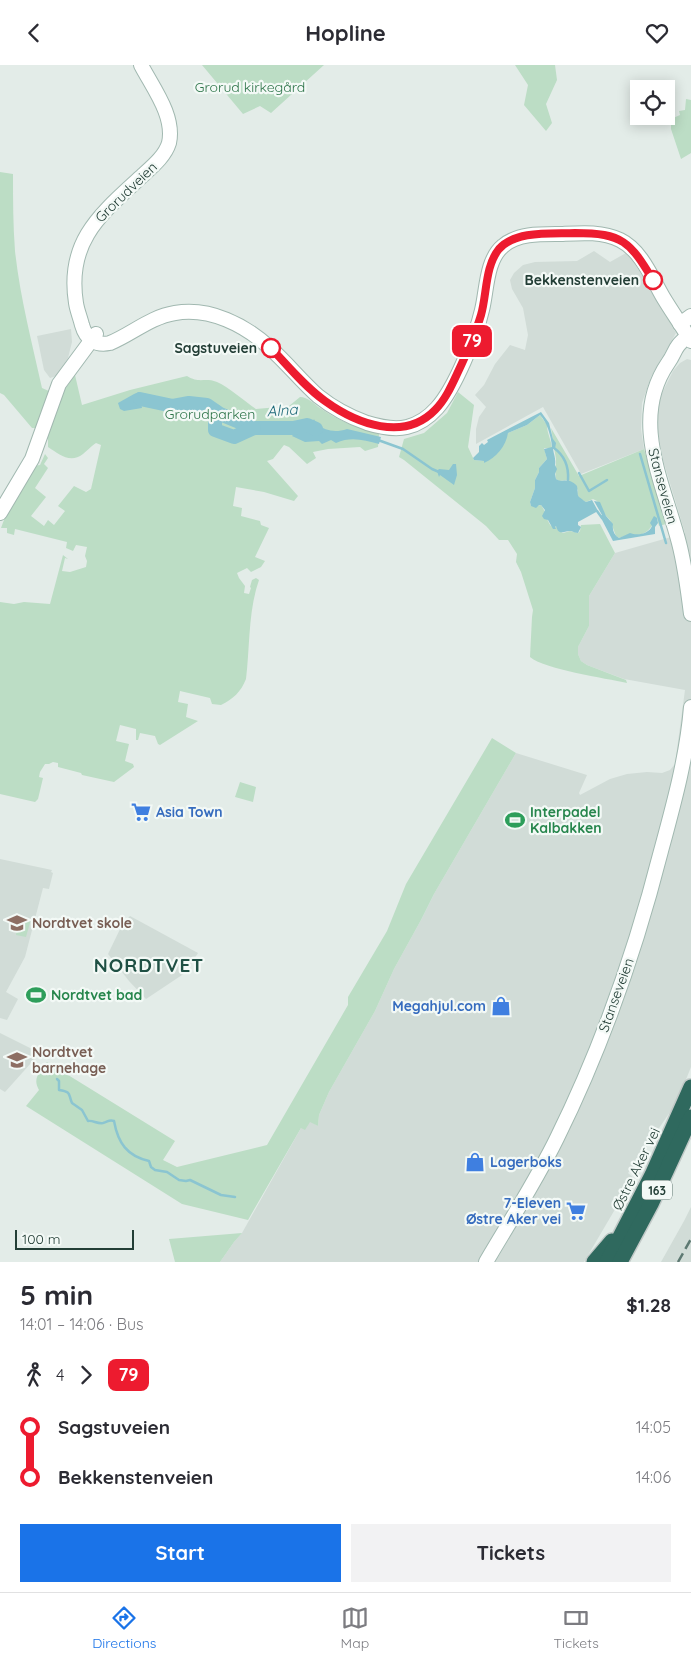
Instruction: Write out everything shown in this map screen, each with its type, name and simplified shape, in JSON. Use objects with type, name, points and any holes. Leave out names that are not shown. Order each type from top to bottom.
[{"type":"highway","name":"Østre Aker vei","points":[[607,1262],[626,1228],[662,1154],[691,1087]]},
{"type":"highway","name":"Østre Aker vei","points":[[620,1262],[651,1204],[691,1117]]},
{"type":"highway","points":[[594,1262],[626,1228]]},
{"type":"street","name":"Grorudveien","points":[[94,337],[85,333],[75,295],[75,270],[79,251],[86,235],[101,214],[162,155],[169,140],[170,129],[167,115],[141,65]]},
{"type":"street","points":[[0,513],[30,465],[59,384],[94,337],[97,343],[110,343],[154,319],[174,313],[200,312],[223,318],[262,341],[311,389],[334,407],[371,424],[396,428],[422,421],[443,401],[468,351],[482,313],[489,271],[493,259],[504,245],[515,239],[539,235],[583,233],[602,235],[624,242],[637,254],[688,332]]},
{"type":"street","name":"Stanseveien","points":[[688,332],[660,376],[652,395],[650,435],[682,555],[691,614]]},
{"type":"street","name":"Stanseveien","points":[[486,1262],[557,1139],[594,1054],[616,997],[640,926],[666,834],[682,765],[691,707]]},
{"type":"shaded area","points":[[594,251],[610,262],[626,253],[633,260],[676,333],[651,377],[642,403],[641,429],[644,449],[581,474],[543,407],[476,444],[476,429],[479,417],[486,407],[475,395],[484,385],[495,364],[510,345],[525,350],[528,335],[523,308],[512,289],[510,280],[514,273],[523,265],[535,262],[577,261]]},
{"type":"shaded area","points":[[71,329],[72,342],[68,358],[56,376],[50,378],[44,370],[37,336]]},
{"type":"shaded area","points":[[687,359],[691,360],[691,1067],[677,1102],[628,1173],[635,1179],[627,1189],[584,1262],[220,1262],[242,1233],[301,1128],[310,1121],[318,1126],[319,1115],[329,1092],[375,1011],[394,969],[434,894],[516,753],[587,775],[579,793],[580,795],[610,779],[627,774],[662,773],[670,770],[675,764],[685,690],[624,679],[587,665],[581,661],[578,647],[589,626],[589,596],[615,553],[685,533],[663,460],[658,433],[657,411],[662,393],[673,371],[680,363]]},
{"type":"shaded area","name":"Nordtvet skole","points":[[0,859],[52,870],[51,872],[53,873],[49,889],[43,888],[25,957],[6,992],[18,999],[7,1020],[0,1018]]},
{"type":"shaded area","points":[[130,916],[198,953],[185,973],[146,999],[108,954],[123,923]]},
{"type":"shaded area","name":"Nordtvet barnehage","points":[[0,1033],[40,1053],[5,1092],[0,1089]]},
{"type":"shaded area","points":[[691,1207],[691,1262],[661,1262],[684,1221]]},
{"type":"green space","name":"Grorud kirkegård","points":[[202,65],[324,65],[271,113],[260,106],[243,114]]},
{"type":"green space","points":[[515,65],[555,65],[557,80],[546,104],[552,123],[546,131],[524,105],[528,85]]},
{"type":"green space","points":[[686,99],[691,100],[691,153],[681,159],[671,125],[675,125],[675,117],[680,115],[679,111],[685,110]]},
{"type":"green space","name":"Grorudparken","points":[[0,172],[13,174],[17,268],[42,388],[60,396],[75,375],[82,405],[130,390],[187,376],[195,380],[209,380],[222,384],[256,409],[289,406],[300,397],[303,397],[341,420],[379,434],[378,447],[365,451],[360,447],[313,452],[316,458],[307,464],[289,447],[284,445],[273,459],[267,461],[298,496],[294,501],[264,492],[236,487],[233,506],[242,508],[241,516],[260,521],[261,525],[269,528],[255,557],[265,561],[261,567],[251,572],[247,568],[237,573],[245,586],[244,593],[249,594],[252,580],[256,578],[259,580],[251,617],[246,679],[236,695],[221,705],[212,704],[210,698],[180,691],[178,702],[188,704],[186,717],[198,721],[160,745],[155,736],[140,733],[138,740],[136,740],[136,729],[120,725],[116,741],[129,744],[125,761],[133,764],[134,767],[114,782],[82,775],[81,773],[58,767],[58,763],[45,764],[40,772],[39,777],[43,778],[38,799],[35,802],[0,794],[0,602],[50,604],[63,555],[68,559],[65,558],[62,571],[70,572],[86,567],[87,561],[85,556],[87,547],[76,545],[73,551],[66,548],[67,542],[15,529],[14,535],[7,533],[7,528],[1,528],[8,509],[34,466],[40,465],[45,454],[48,458],[44,464],[48,468],[35,488],[46,497],[31,516],[44,526],[48,520],[54,525],[65,511],[58,506],[74,486],[86,492],[91,489],[101,445],[96,443],[83,454],[74,458],[60,455],[48,447],[48,439],[38,428],[32,428],[4,395],[0,393]]},
{"type":"green space","points":[[458,392],[474,405],[468,447],[474,460],[484,461],[484,463],[508,433],[527,425],[540,415],[547,425],[552,448],[544,448],[547,459],[539,468],[530,502],[531,506],[541,505],[551,526],[556,526],[563,533],[570,531],[578,533],[581,525],[600,524],[615,553],[589,596],[589,626],[578,647],[578,654],[581,661],[587,665],[626,680],[627,683],[562,670],[538,662],[530,657],[533,610],[516,562],[517,554],[508,540],[499,540],[486,526],[399,457],[404,439],[424,433],[447,413]]},
{"type":"green space","points":[[551,428],[579,476],[644,449],[666,524],[659,526],[657,518],[643,534],[630,534],[619,538],[616,536],[610,520],[597,501],[593,499],[586,502],[580,499],[577,494],[578,490],[568,480],[559,481],[556,479],[556,459]]},
{"type":"green space","points":[[492,738],[516,753],[434,894],[394,969],[375,1011],[329,1092],[319,1115],[318,1126],[310,1122],[305,1130],[301,1128],[248,1220],[182,1204],[26,1106],[39,1090],[36,1082],[47,1062],[175,1141],[163,1160],[177,1167],[267,1145],[348,1005],[348,997],[387,931],[406,884]]},
{"type":"green space","points":[[240,782],[256,787],[253,802],[235,797]]},
{"type":"green space","points":[[19,917],[31,919],[26,937],[16,935]]},
{"type":"green space","points":[[242,1233],[220,1262],[175,1262],[169,1239]]},
{"type":"water","points":[[139,392],[142,408],[124,411],[120,409],[118,403]]},
{"type":"water","points":[[541,412],[549,423],[553,439],[556,443],[555,449],[553,449],[557,469],[556,479],[574,483],[577,486],[579,497],[586,502],[592,500],[598,511],[578,522],[578,525],[581,527],[578,533],[571,531],[560,532],[556,526],[556,529],[553,529],[548,520],[542,516],[545,510],[541,505],[536,508],[531,506],[530,502],[539,468],[547,459],[544,449],[552,447],[545,421],[540,415],[527,425],[508,433],[503,447],[488,461],[484,463],[484,461],[474,460],[473,458],[479,452],[479,446],[482,443],[484,445],[488,442],[487,440]]},
{"type":"water","points":[[307,419],[313,421],[314,419],[316,424],[331,431],[347,429],[381,437],[379,444],[352,439],[336,443],[331,440],[322,444],[319,441],[305,442],[292,436]]},
{"type":"water","points":[[453,464],[456,464],[457,475],[454,485],[440,475],[439,477],[437,471],[439,469],[449,470]]},
{"type":"water","points":[[594,501],[600,502],[606,516],[613,524],[615,534],[619,538],[630,533],[646,533],[652,526],[650,523],[654,516],[657,518],[658,523],[655,527],[655,534],[613,541]]},
{"type":"waterway","name":"Alna","points":[[140,399],[173,406],[189,403],[207,405],[220,414],[254,428],[293,428],[307,425],[316,429]]},
{"type":"waterway","points":[[215,411],[215,430],[234,437],[254,428]]},
{"type":"waterway","name":"Alna","points":[[378,440],[403,449],[439,472]]},
{"type":"waterway","points":[[554,448],[566,462],[568,480]]},
{"type":"waterway","points":[[640,454],[666,543]]},
{"type":"waterway","points":[[579,473],[589,491],[607,480]]},
{"type":"waterway","points":[[597,511],[602,518]]},
{"type":"waterway","points":[[57,1079],[59,1081],[59,1090],[70,1095],[72,1103],[82,1110],[88,1121],[101,1123],[110,1120],[114,1121],[118,1136],[129,1152],[149,1161],[151,1167],[155,1170],[167,1172],[179,1180],[190,1180],[221,1195],[235,1197]]},
{"type":"railway","points":[[678,1262],[691,1239]]},
{"type":"bus line","name":"79","points":[[271,348],[304,383],[324,400],[344,413],[371,424],[390,428],[405,427],[422,421],[443,401],[468,351],[482,313],[489,271],[493,259],[499,250],[510,241],[539,235],[583,233],[609,236],[629,245],[653,280]]},
{"type":"place","name":"Bekkenstenveien","points":[[653,280]]},
{"type":"place","name":"Sagstuveien","points":[[271,348]]},
{"type":"place","name":"Asia Town","points":[[141,812]]},
{"type":"place","name":"Interpadel Kalbakken","points":[[515,820]]},
{"type":"place","name":"Nordtvet skole","points":[[17,923]]},
{"type":"place","name":"Nordtvet bad","points":[[36,995]]},
{"type":"place","name":"Megahjul.com","points":[[501,1006]]},
{"type":"place","name":"Nordtvet barnehage","points":[[17,1060]]},
{"type":"place","name":"Lagerboks","points":[[475,1162]]},
{"type":"place","name":"7-Eleven Østre Aker vei","points":[[576,1211]]},
{"type":"district","name":"NORDTVET","points":[[149,965]]}]
